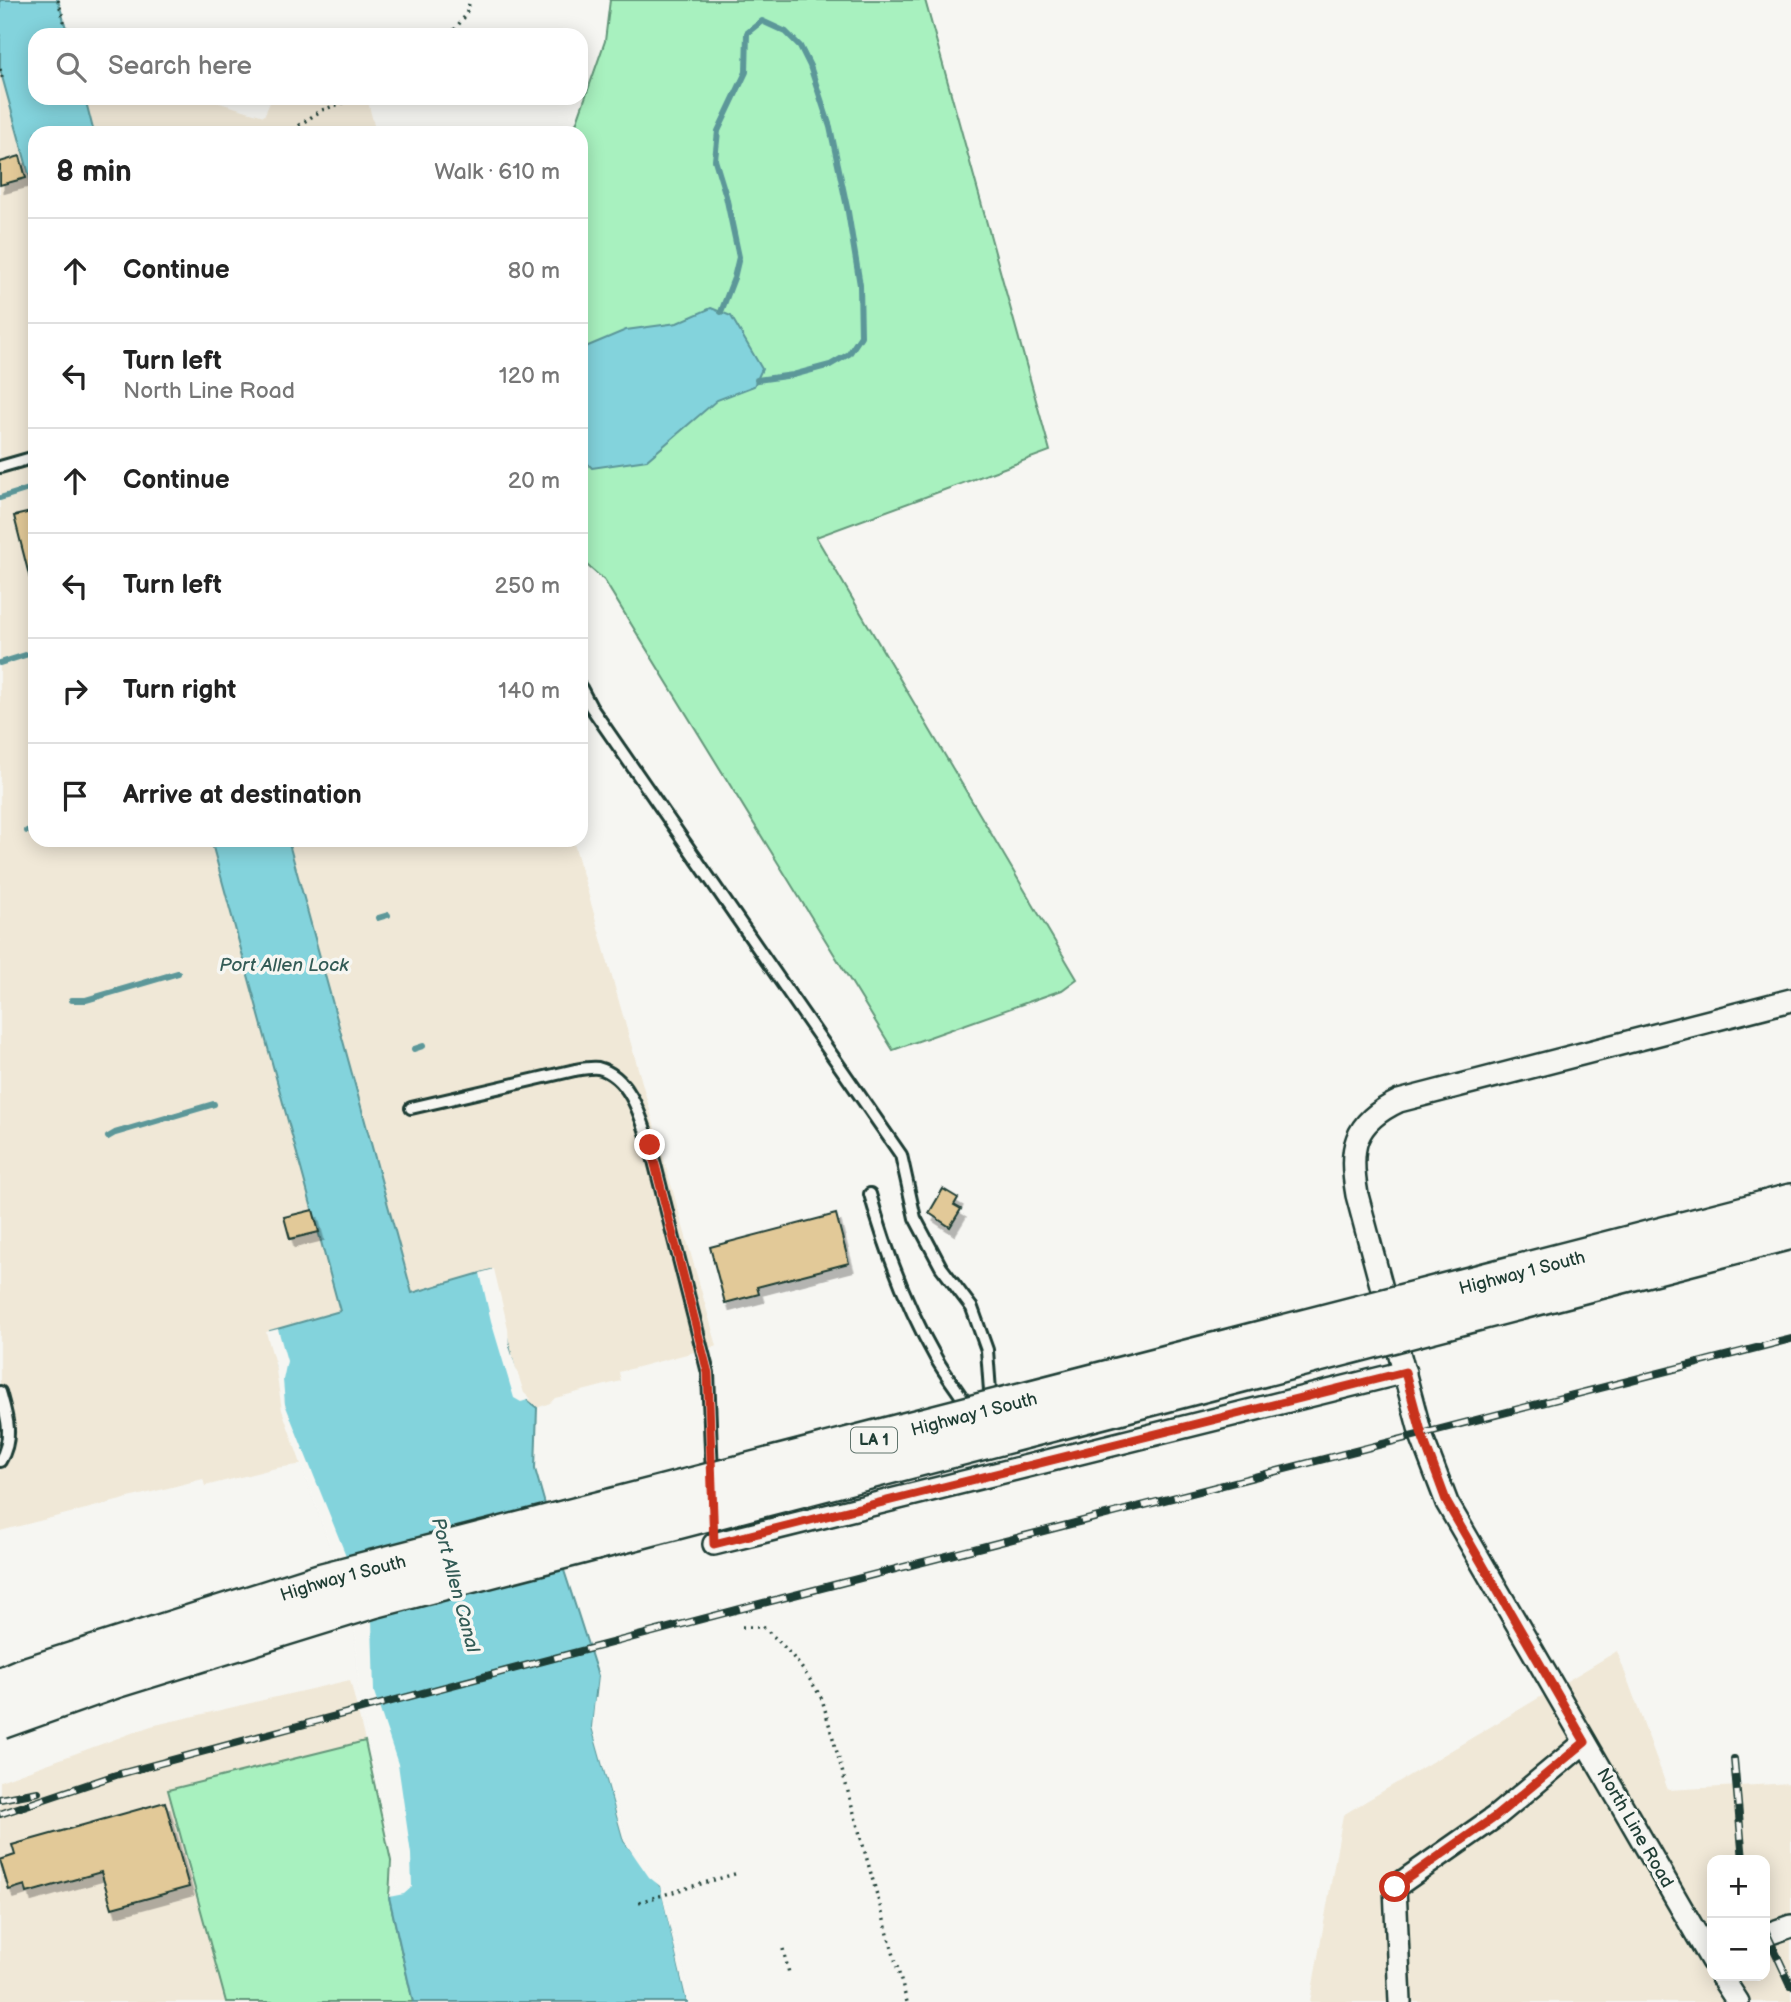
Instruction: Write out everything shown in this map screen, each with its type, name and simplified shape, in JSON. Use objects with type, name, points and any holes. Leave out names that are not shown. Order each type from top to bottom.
[{"type":"highway","name":"Highway 1 South","points":[[0,1687],[323,1583],[1768,1227],[1791,1203]]},
{"type":"highway","points":[[0,1720],[115,1679],[373,1598],[1768,1227]]},
{"type":"street","name":"North Line Road","points":[[1707,1949],[1447,1503],[1422,1435],[1357,1195],[1352,1165],[1357,1139],[1371,1119],[1384,1108],[1399,1101],[1791,1000]]},
{"type":"street","points":[[714,1537],[993,1456],[1405,1372]]},
{"type":"street","points":[[1400,2002],[1395,1887],[1495,1817],[1585,1742]]},
{"type":"street","points":[[1770,1933],[1791,1926]]},
{"type":"street","points":[[1724,1981],[1738,2002]]},
{"type":"lane","points":[[0,467],[28,459]]},
{"type":"lane","points":[[588,701],[901,1154],[915,1218],[941,1267],[972,1308],[988,1350],[993,1456]]},
{"type":"lane","points":[[411,1108],[575,1070],[597,1068],[623,1083],[640,1112],[650,1145],[708,1373],[712,1492]]},
{"type":"lane","points":[[870,1195],[880,1231],[901,1283],[937,1360],[993,1456]]},
{"type":"lane","points":[[0,1392],[9,1427],[8,1446],[0,1461]]},
{"type":"lane","points":[[713,1505],[713,1518]]},
{"type":"path","points":[[58,0],[66,28]]},
{"type":"path","points":[[456,28],[466,15],[470,0]]},
{"type":"path","points":[[0,69],[3,80]]},
{"type":"path","points":[[297,126],[322,110],[337,105]]},
{"type":"path","points":[[742,1627],[763,1627],[783,1643],[804,1669],[822,1699],[907,2002]]},
{"type":"path","points":[[639,1902],[738,1873]]},
{"type":"path","points":[[783,1949],[789,1973]]},
{"type":"shaded area","name":"Port Allen Lock","points":[[0,69],[28,171],[28,847],[213,847],[340,1311],[305,1464],[276,1468],[205,1486],[203,1479],[0,1531]]},
{"type":"shaded area","points":[[87,105],[227,105],[264,116],[269,105],[369,105],[374,126],[92,126]]},
{"type":"shaded area","name":"Port Allen Lock","points":[[290,847],[575,847],[717,1346],[619,1372],[621,1381],[555,1398],[537,1408],[521,1395],[491,1271],[412,1293]]},
{"type":"shaded area","points":[[1617,1651],[1668,1790],[1791,1783],[1791,2002],[1310,2002],[1343,1815]]},
{"type":"shaded area","points":[[350,1680],[365,1741],[168,1791],[225,2002],[0,2002],[0,1781],[151,1726]]},
{"type":"green space","points":[[610,0],[925,0],[1050,451],[816,537],[1077,979],[1062,990],[893,1050],[604,580],[588,566],[588,126],[573,126],[583,105],[588,105],[588,90],[605,41]]},
{"type":"green space","points":[[365,1741],[391,1861],[389,1897],[413,2002],[226,2002],[168,1790]]},
{"type":"water","points":[[0,0],[58,0],[66,28],[28,28],[28,105],[87,105],[92,126],[28,126],[28,171],[0,69]]},
{"type":"water","points":[[711,308],[731,316],[762,369],[754,386],[717,400],[647,460],[592,468],[588,464],[588,346],[626,330],[677,323]]},
{"type":"water","name":"Port Allen Canal","points":[[213,847],[290,847],[412,1293],[491,1270],[521,1395],[537,1408],[535,1469],[598,1676],[592,1727],[624,1841],[661,1887],[687,2002],[413,2002],[389,1897],[402,1886],[358,1614],[285,1409],[270,1331],[340,1311]]},
{"type":"pier","points":[[494,1269],[508,1328],[509,1346],[524,1393],[531,1399],[521,1402],[514,1398],[480,1273]]},
{"type":"pier","points":[[278,1329],[287,1361],[283,1380],[285,1404],[372,1620],[374,1692],[398,1764],[411,1854],[412,1887],[404,1894],[389,1897],[390,1892],[398,1885],[383,1797],[358,1688],[354,1615],[282,1410],[275,1364],[266,1332]]},
{"type":"pier","points":[[595,1698],[599,1698],[595,1726],[627,1840],[664,1886],[691,2002],[687,2002],[660,1886],[649,1877],[624,1841],[592,1727]]},
{"type":"building","points":[[20,156],[26,178],[0,185],[0,162]]},
{"type":"building","points":[[28,513],[28,571],[14,516]]},
{"type":"building","points":[[943,1189],[958,1198],[954,1205],[961,1209],[950,1227],[929,1213]]},
{"type":"building","points":[[313,1210],[319,1232],[290,1239],[284,1217]]},
{"type":"building","points":[[836,1214],[849,1263],[757,1287],[759,1294],[725,1303],[710,1247]]},
{"type":"building","points":[[165,1802],[189,1887],[112,1908],[101,1872],[27,1893],[25,1885],[9,1890],[0,1860],[15,1855],[12,1845]]},
{"type":"waterway","points":[[721,312],[739,257],[715,160],[718,131],[746,72],[747,33],[762,21],[786,32],[800,46],[810,66],[830,127],[860,285],[861,336],[849,354],[830,365],[793,375],[757,380]]},
{"type":"waterway","points":[[0,498],[28,489]]},
{"type":"waterway","points":[[0,663],[28,654]]},
{"type":"waterway","points":[[378,918],[388,915]]},
{"type":"waterway","points":[[72,1000],[86,1000],[178,973]]},
{"type":"waterway","points":[[414,1049],[423,1046]]},
{"type":"waterway","points":[[108,1137],[214,1104]]},
{"type":"railway","points":[[0,1814],[116,1775],[309,1723],[736,1610],[1791,1339]]},
{"type":"railway","points":[[1734,1759],[1743,1855]]},
{"type":"railway","points":[[0,1799],[38,1792]]},
{"type":"railway","points":[[1770,1941],[1791,1986]]},
{"type":"route","points":[[650,1145],[708,1373],[714,1544],[1405,1372],[1422,1435],[1447,1503],[1585,1742],[1495,1817],[1395,1887]]}]
